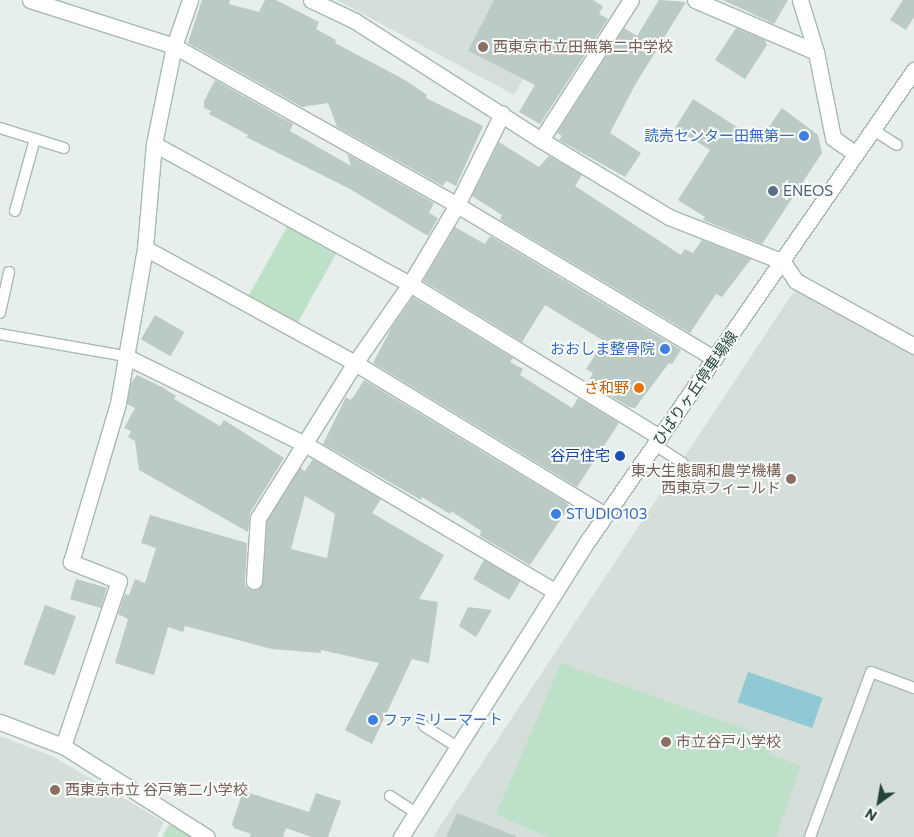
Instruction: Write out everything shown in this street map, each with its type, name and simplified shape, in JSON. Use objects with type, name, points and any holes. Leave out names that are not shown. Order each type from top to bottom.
[{"type":"street","points":[[30,0],[174,46],[457,205],[715,359]]},
{"type":"street","points":[[63,746],[119,581],[71,562],[118,403],[145,248],[154,144],[174,46],[190,0]]},
{"type":"street","points":[[311,0],[355,21],[541,140],[668,217],[783,262],[796,281],[914,346]]},
{"type":"street","points":[[541,140],[631,0]]},
{"type":"street","points":[[695,0],[816,52]]},
{"type":"street","points":[[800,0],[816,52],[833,138],[856,154]]},
{"type":"street","name":"ひばりヶ丘停車場線","points":[[401,837],[555,591],[605,515],[783,262],[914,70]]},
{"type":"street","points":[[254,580],[258,518],[354,363],[410,284],[457,205],[502,114]]},
{"type":"street","points":[[154,144],[410,284],[658,441]]},
{"type":"street","points":[[145,248],[354,363],[605,515]]},
{"type":"street","points":[[125,356],[305,444],[555,591]]},
{"type":"street","points":[[0,722],[63,746],[206,837]]},
{"type":"lane","points":[[0,128],[64,148]]},
{"type":"lane","points":[[873,130],[897,145]]},
{"type":"lane","points":[[15,211],[35,139]]},
{"type":"lane","points":[[0,313],[8,272]]},
{"type":"lane","points":[[0,334],[125,356]]},
{"type":"lane","points":[[658,441],[684,463]]},
{"type":"lane","points":[[810,837],[871,672],[914,688]]},
{"type":"lane","points":[[424,726],[458,747]]},
{"type":"lane","points":[[390,796],[416,813]]},
{"type":"shaded area","name":"西東京市立田無第二中学校","points":[[337,0],[567,0],[514,95]]},
{"type":"shaded area","points":[[795,290],[914,356],[914,837],[433,837]]},
{"type":"shaded area","name":"西東京市立 谷戸第二小学校","points":[[0,736],[54,757],[164,822],[156,837],[0,837]]},
{"type":"green space","points":[[289,223],[338,250],[296,326],[247,299]]},
{"type":"green space","points":[[561,663],[772,739],[769,754],[801,766],[776,837],[548,837],[496,814]]},
{"type":"green space","points":[[170,823],[195,837],[162,837]]},
{"type":"water","points":[[748,672],[823,698],[812,728],[738,702]]},
{"type":"building","points":[[202,0],[230,0],[229,4],[259,12],[265,0],[276,0],[319,22],[316,29],[336,40],[335,43],[405,80],[427,95],[426,98],[483,126],[456,186],[446,181],[443,186],[337,127],[328,103],[302,107],[188,43]]},
{"type":"building","points":[[494,0],[593,0],[603,6],[599,14],[608,19],[540,124],[519,112],[535,85],[468,51]]},
{"type":"building","points":[[659,0],[686,2],[635,85],[610,133],[641,153],[625,177],[559,140],[562,136],[557,133],[624,28],[637,36]]},
{"type":"building","points":[[723,0],[788,0],[774,24]]},
{"type":"building","points":[[903,0],[914,0],[914,17],[906,30],[890,20]]},
{"type":"building","points":[[736,28],[765,40],[767,45],[745,79],[715,60]]},
{"type":"building","points":[[215,80],[293,124],[290,131],[351,166],[347,154],[434,203],[429,213],[438,218],[428,236],[350,189],[246,137],[248,135],[209,114],[211,111],[204,108],[204,101]]},
{"type":"building","points":[[693,99],[759,141],[782,108],[818,135],[822,153],[762,244],[703,220],[705,217],[678,200],[710,150],[675,128]]},
{"type":"building","points":[[499,142],[539,167],[549,156],[582,175],[575,186],[681,255],[685,249],[693,253],[702,240],[751,259],[722,297],[716,294],[690,333],[500,220],[502,215],[472,196]]},
{"type":"building","points":[[455,227],[485,244],[490,236],[681,350],[672,364],[669,363],[635,408],[629,407],[588,382],[593,373],[586,369],[604,341],[545,305],[522,342],[423,281]]},
{"type":"building","points":[[413,297],[513,358],[510,362],[523,369],[520,375],[572,408],[578,398],[619,423],[577,487],[373,363],[392,327]]},
{"type":"building","points":[[155,315],[184,332],[170,356],[141,339]]},
{"type":"building","points":[[137,375],[162,387],[176,396],[174,399],[220,426],[224,420],[284,458],[250,513],[248,532],[139,470],[135,441],[128,437],[131,431],[124,428],[135,408],[127,404],[131,383]]},
{"type":"building","points":[[364,380],[567,503],[569,507],[530,565],[480,536],[481,531],[451,511],[450,514],[422,497],[421,500],[323,444],[346,397],[350,400]]},
{"type":"building","points":[[313,459],[381,499],[372,513],[444,555],[419,599],[438,602],[429,663],[412,659],[372,744],[345,730],[379,663],[321,650],[321,653],[272,649],[185,626],[183,632],[168,627],[154,675],[115,663],[128,619],[118,614],[125,594],[129,595],[135,579],[145,583],[156,548],[141,543],[150,515],[247,543],[245,585],[249,589],[258,590],[263,582],[267,521],[300,468],[305,471]],"holes":[[[305,496],[335,514],[327,558],[291,549]]]},
{"type":"building","points":[[484,560],[520,581],[509,600],[473,579]]},
{"type":"building","points":[[76,579],[107,588],[101,608],[70,599]]},
{"type":"building","points":[[45,605],[76,616],[54,675],[23,664]]},
{"type":"building","points":[[468,607],[492,610],[476,637],[459,626]]},
{"type":"building","points":[[243,791],[309,812],[316,793],[341,801],[328,837],[311,837],[286,828],[283,837],[249,837],[251,834],[234,828],[232,824]]},
{"type":"building","points":[[457,813],[516,836],[516,837],[446,837]]},
{"type":"place","name":"西東京市立田無第二中学校","points":[[483,47]]},
{"type":"place","name":"読売センター田無第一","points":[[804,136]]},
{"type":"place","name":"ENEOS","points":[[773,191]]},
{"type":"place","name":"おおしま整骨院","points":[[665,349]]},
{"type":"place","name":"さ和野","points":[[639,388]]},
{"type":"place","name":"谷戸住宅","points":[[620,456]]},
{"type":"place","name":"東大生態調和農学機構 西東京フィールド","points":[[791,479]]},
{"type":"place","name":"STUDIO103","points":[[556,514]]},
{"type":"place","name":"ファミリーマート","points":[[373,720]]},
{"type":"place","name":"市立谷戸小学校","points":[[666,742]]},
{"type":"place","name":"西東京市立 谷戸第二小学校","points":[[55,790]]}]
